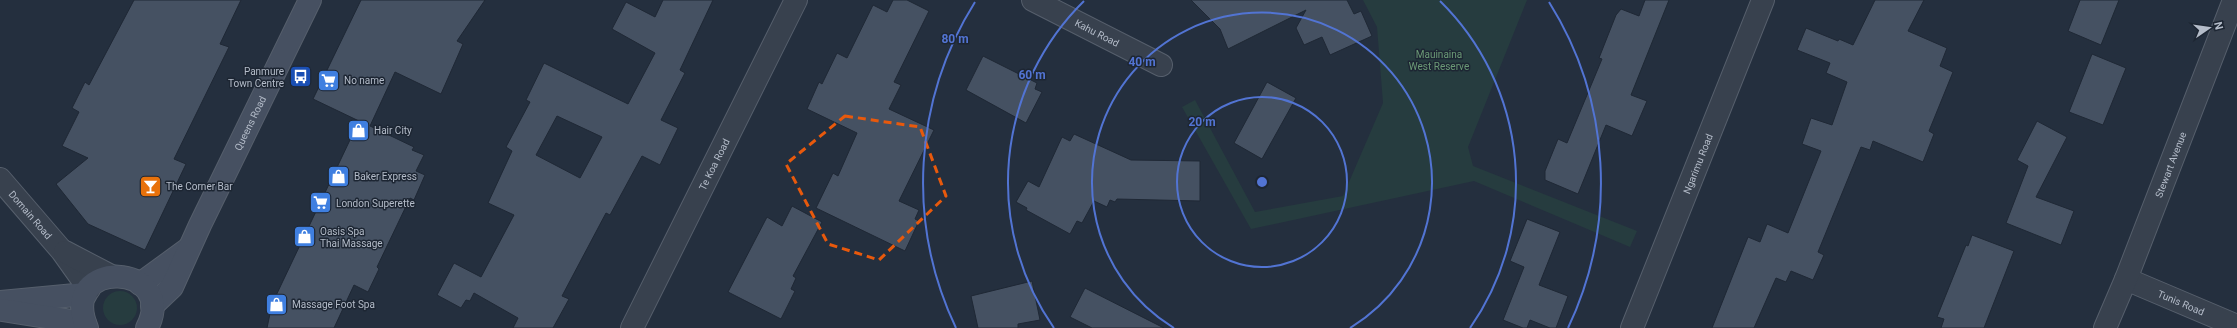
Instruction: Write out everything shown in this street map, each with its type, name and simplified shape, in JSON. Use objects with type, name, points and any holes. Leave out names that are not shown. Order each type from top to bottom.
[{"type":"street","name":"Queens Road","points":[[151,320],[172,286],[200,225],[310,0]]},
{"type":"street","name":"Te Koa Road","points":[[632,328],[796,0]]},
{"type":"street","name":"Kahu Road","points":[[1033,0],[1162,65]]},
{"type":"street","name":"Ngarimu Road","points":[[1632,328],[1763,0]]},
{"type":"street","name":"Stewart Avenue","points":[[2105,328],[2126,279],[2234,0]]},
{"type":"street","name":"Domain Road","points":[[0,179],[62,251],[88,292]]},
{"type":"street","points":[[140,284],[191,247]]},
{"type":"street","name":"Domain Road","points":[[62,251],[111,276]]},
{"type":"street","points":[[0,309],[86,326],[83,313],[88,292],[103,278],[111,276],[132,278],[140,284],[148,294],[151,320]]},
{"type":"street","name":"Tunis Road","points":[[2126,279],[2237,326]]},
{"type":"street","points":[[0,302],[88,292]]},
{"type":"highlighted area","points":[[845,116],[920,127],[946,196],[879,260],[828,244],[786,164]]},
{"type":"green space","name":"Mauinaina West Reserve","points":[[1363,0],[1527,0],[1468,147],[1473,166],[1637,231],[1630,247],[1474,181],[1251,229],[1182,107],[1195,100],[1255,212],[1343,196],[1383,103],[1377,27]]},
{"type":"green space","points":[[117,291],[123,291],[132,296],[136,302],[136,314],[132,320],[123,325],[117,325],[108,320],[103,311],[103,305],[108,296]]},
{"type":"building","points":[[134,0],[241,0],[220,44],[229,47],[174,159],[186,164],[145,250],[88,224],[56,184],[88,158],[62,146],[79,112],[72,108],[85,82],[89,85]]},
{"type":"building","points":[[361,0],[485,0],[457,41],[463,44],[441,94],[395,72],[370,126],[414,147],[412,150],[424,155],[416,171],[425,175],[414,200],[410,198],[377,267],[379,269],[368,292],[354,285],[334,328],[267,328],[272,304],[359,121],[313,99]]},
{"type":"building","points":[[663,0],[713,0],[680,70],[685,73],[661,120],[678,128],[660,165],[642,156],[610,215],[606,213],[562,296],[569,299],[553,328],[513,328],[518,318],[474,293],[470,301],[466,300],[461,308],[437,295],[454,263],[481,277],[514,215],[488,203],[512,151],[506,147],[530,102],[526,100],[544,63],[628,104],[655,53],[612,29],[626,2],[655,17]],"holes":[[[557,116],[602,137],[580,178],[536,155]]]},
{"type":"building","points":[[893,0],[907,0],[929,11],[894,82],[901,85],[889,109],[934,130],[899,201],[919,210],[915,219],[919,221],[905,251],[816,208],[833,173],[838,176],[857,133],[807,109],[819,82],[822,84],[837,53],[847,58],[873,5],[887,12]]},
{"type":"building","points":[[1191,0],[1347,0],[1354,14],[1361,11],[1372,36],[1330,55],[1322,37],[1304,45],[1296,28],[1306,10],[1228,49],[1220,29]]},
{"type":"building","points":[[1645,0],[1669,0],[1631,95],[1647,101],[1632,136],[1606,125],[1578,194],[1545,180],[1545,171],[1558,139],[1567,143],[1602,59],[1599,58],[1616,15],[1621,9],[1639,16]]},
{"type":"building","points":[[1875,0],[1924,0],[1908,31],[1947,48],[1940,66],[1953,72],[1929,131],[1934,134],[1923,162],[1873,141],[1870,150],[1861,147],[1818,252],[1824,255],[1813,280],[1791,271],[1786,282],[1776,278],[1754,328],[1712,328],[1748,237],[1760,242],[1767,224],[1788,233],[1821,151],[1802,144],[1811,118],[1832,125],[1847,82],[1826,73],[1830,63],[1797,50],[1806,28],[1838,41],[1839,39],[1853,45]]},
{"type":"building","points":[[2080,0],[2119,0],[2101,45],[2068,31]]},
{"type":"building","points":[[2092,54],[2126,68],[2103,125],[2069,112]]},
{"type":"building","points":[[983,56],[1037,83],[1035,89],[1042,92],[1026,123],[966,90]]},
{"type":"building","points":[[1267,82],[1296,98],[1262,159],[1234,143]]},
{"type":"building","points":[[2037,121],[2067,137],[2036,197],[2074,211],[2061,245],[2006,223],[2028,166],[2017,160]]},
{"type":"building","points":[[1074,134],[1131,160],[1200,161],[1200,201],[1117,199],[1115,202],[1110,200],[1107,207],[1094,201],[1082,223],[1077,221],[1070,234],[1026,210],[1027,208],[1016,202],[1028,181],[1039,187],[1062,137],[1070,141]]},
{"type":"building","points":[[792,206],[822,222],[793,276],[796,278],[791,289],[795,291],[781,319],[728,292],[767,217],[782,226]]},
{"type":"building","points":[[1527,219],[1560,232],[1539,285],[1568,296],[1556,328],[1550,328],[1530,320],[1527,328],[1523,328],[1503,320],[1524,267],[1510,261]]},
{"type":"building","points":[[1972,235],[2014,251],[1984,328],[1941,328],[1944,319],[1937,317],[1966,245],[1968,246]]},
{"type":"building","points":[[1032,281],[1040,320],[1018,324],[1018,328],[978,328],[971,296]]},
{"type":"building","points":[[1085,288],[1164,328],[1092,328],[1070,317]]},
{"type":"place","name":"Panmure Town Centre","points":[[300,77]]},
{"type":"place","name":"No name","points":[[328,80]]},
{"type":"place","name":"Hair City","points":[[358,130]]},
{"type":"place","name":"Baker Express","points":[[339,176]]},
{"type":"place","name":"The Corner Bar","points":[[151,186]]},
{"type":"place","name":"London Superette","points":[[321,203]]},
{"type":"place","name":"Oasis Spa Thai Massage","points":[[304,237]]},
{"type":"place","name":"Massage Foot Spa","points":[[277,304]]}]
